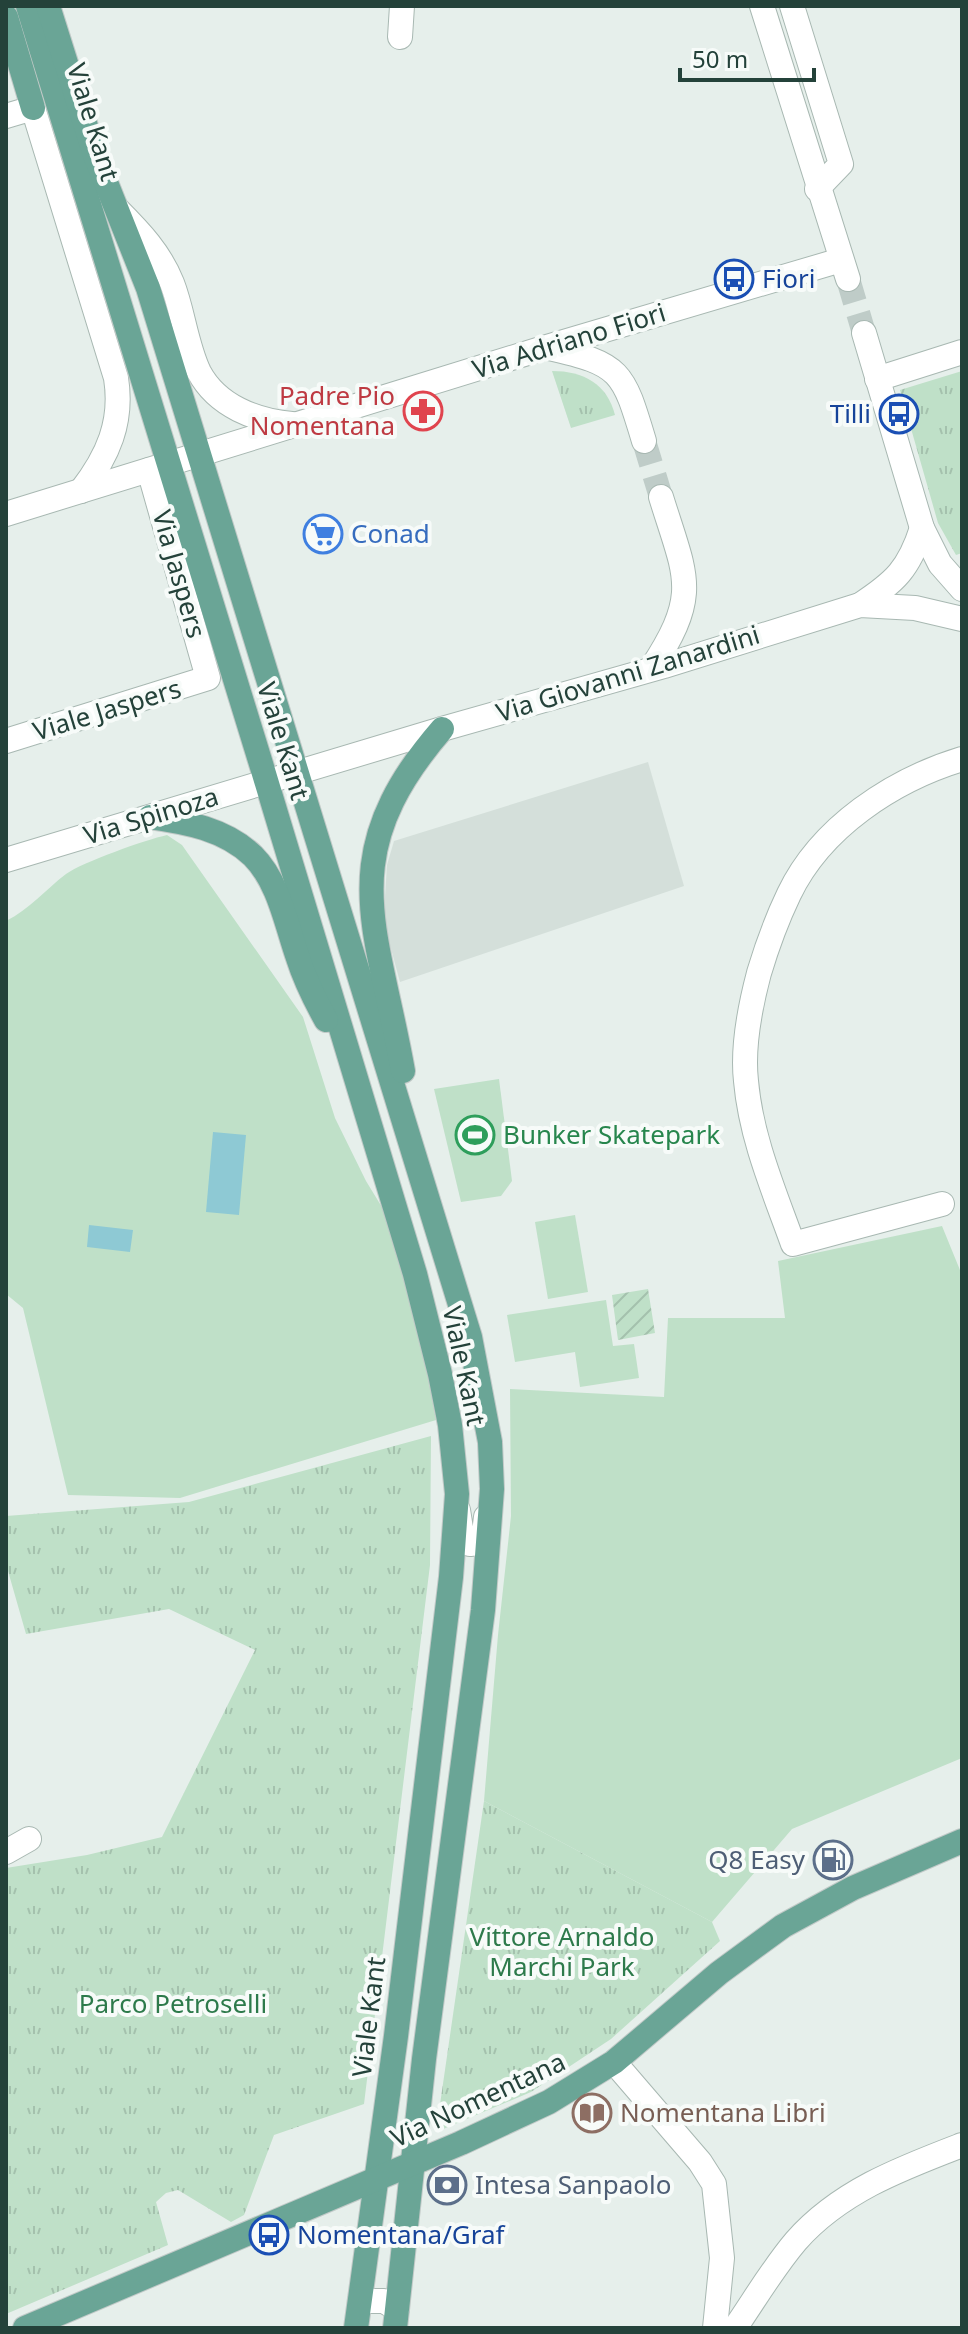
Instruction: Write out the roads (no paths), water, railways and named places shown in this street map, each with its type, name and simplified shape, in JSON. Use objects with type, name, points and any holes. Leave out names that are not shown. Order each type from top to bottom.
[{"type":"main road","name":"Viale Kant","points":[[28,6],[158,467],[267,781],[415,1274],[438,1361],[452,1440],[457,1499],[451,1577],[396,2036],[356,2328]]},
{"type":"main road","name":"Viale Kant","points":[[48,6],[91,143],[148,288],[470,1337],[490,1442],[492,1498],[483,1610],[424,2059],[396,2318]]},
{"type":"main road","points":[[6,17],[33,108]]},
{"type":"main road","points":[[409,1137],[404,1076],[373,926],[370,869],[379,832],[394,795],[408,771],[442,729]]},
{"type":"main road","points":[[150,817],[209,829],[242,847],[257,862],[275,891],[308,984],[354,1072]]},
{"type":"main road","name":"Via Nomentana","points":[[25,2328],[414,2162],[576,2088],[614,2062],[719,1973],[783,1926],[853,1888],[962,1841]]},
{"type":"street","points":[[400,37],[402,6]]},
{"type":"street","points":[[762,6],[817,189],[841,164],[792,6]]},
{"type":"street","points":[[6,116],[33,108]]},
{"type":"street","name":"Viale Kant","points":[[33,108],[110,353],[117,386],[119,407],[111,443],[99,467],[81,491]]},
{"type":"street","name":"Via Adriano Fiori","points":[[6,514],[547,347],[844,270],[817,189]]},
{"type":"street","name":"Via Adriano Fiori","points":[[117,209],[147,240],[166,271],[198,369],[209,386],[227,403],[250,415],[299,424]]},
{"type":"street","points":[[864,333],[922,528],[940,564],[962,589]]},
{"type":"street","points":[[547,347],[596,359],[618,376],[633,404],[644,441]]},
{"type":"street","points":[[877,379],[962,352]]},
{"type":"street","name":"Via Jaspers","points":[[158,467],[208,678]]},
{"type":"street","points":[[651,669],[676,628],[686,588],[661,497]]},
{"type":"street","points":[[860,605],[890,585],[904,570],[916,549],[922,528]]},
{"type":"street","name":"Via Giovanni Zanardini","points":[[296,772],[860,605],[915,608],[962,619]]},
{"type":"street","name":"Viale Jaspers","points":[[6,741],[208,678]]},
{"type":"street","points":[[942,1204],[793,1244],[756,1137],[745,1078],[746,1050],[752,1000],[766,951],[790,892],[811,861],[835,833],[886,793],[924,773],[962,759]]},
{"type":"street","name":"Via Spinoza","points":[[6,860],[296,772]]},
{"type":"street","name":"Viale Kant","points":[[457,1499],[464,1540],[470,1544],[478,1543],[485,1526],[490,1442]]},
{"type":"street","name":"Viale Kant","points":[[451,1577],[462,1562],[477,1563],[482,1579],[483,1610]]},
{"type":"street","points":[[6,1852],[29,1839]]},
{"type":"street","points":[[614,2062],[700,2162],[714,2184],[722,2258],[715,2328]]},
{"type":"street","points":[[735,2328],[798,2239],[826,2214],[883,2177],[962,2145]]},
{"type":"street","points":[[360,2301],[384,2301],[396,2318]]},
{"type":"water","points":[[213,1132],[246,1135],[239,1215],[206,1212]]},
{"type":"water","points":[[89,1225],[133,1230],[130,1252],[87,1247]]},
{"type":"tunnel","points":[[848,279],[864,333]]},
{"type":"tunnel","points":[[644,441],[661,497]]},
{"type":"place","name":"Fiori","points":[[734,279]]},
{"type":"place","name":"Padre Pio Nomentana","points":[[423,411]]},
{"type":"place","name":"Tilli","points":[[899,414]]},
{"type":"place","name":"Conad","points":[[323,534]]},
{"type":"place","name":"Bunker Skatepark","points":[[475,1135]]},
{"type":"place","name":"Q8 Easy","points":[[833,1860]]},
{"type":"place","name":"Nomentana Libri","points":[[592,2113]]},
{"type":"place","name":"Intesa Sanpaolo","points":[[447,2185]]},
{"type":"place","name":"Nomentana/Graf","points":[[269,2235]]},
{"type":"park label","name":"Vittore Arnaldo Marchi Park","points":[[562,1952]]},
{"type":"park label","name":"Parco Petroselli","points":[[173,2004]]}]
